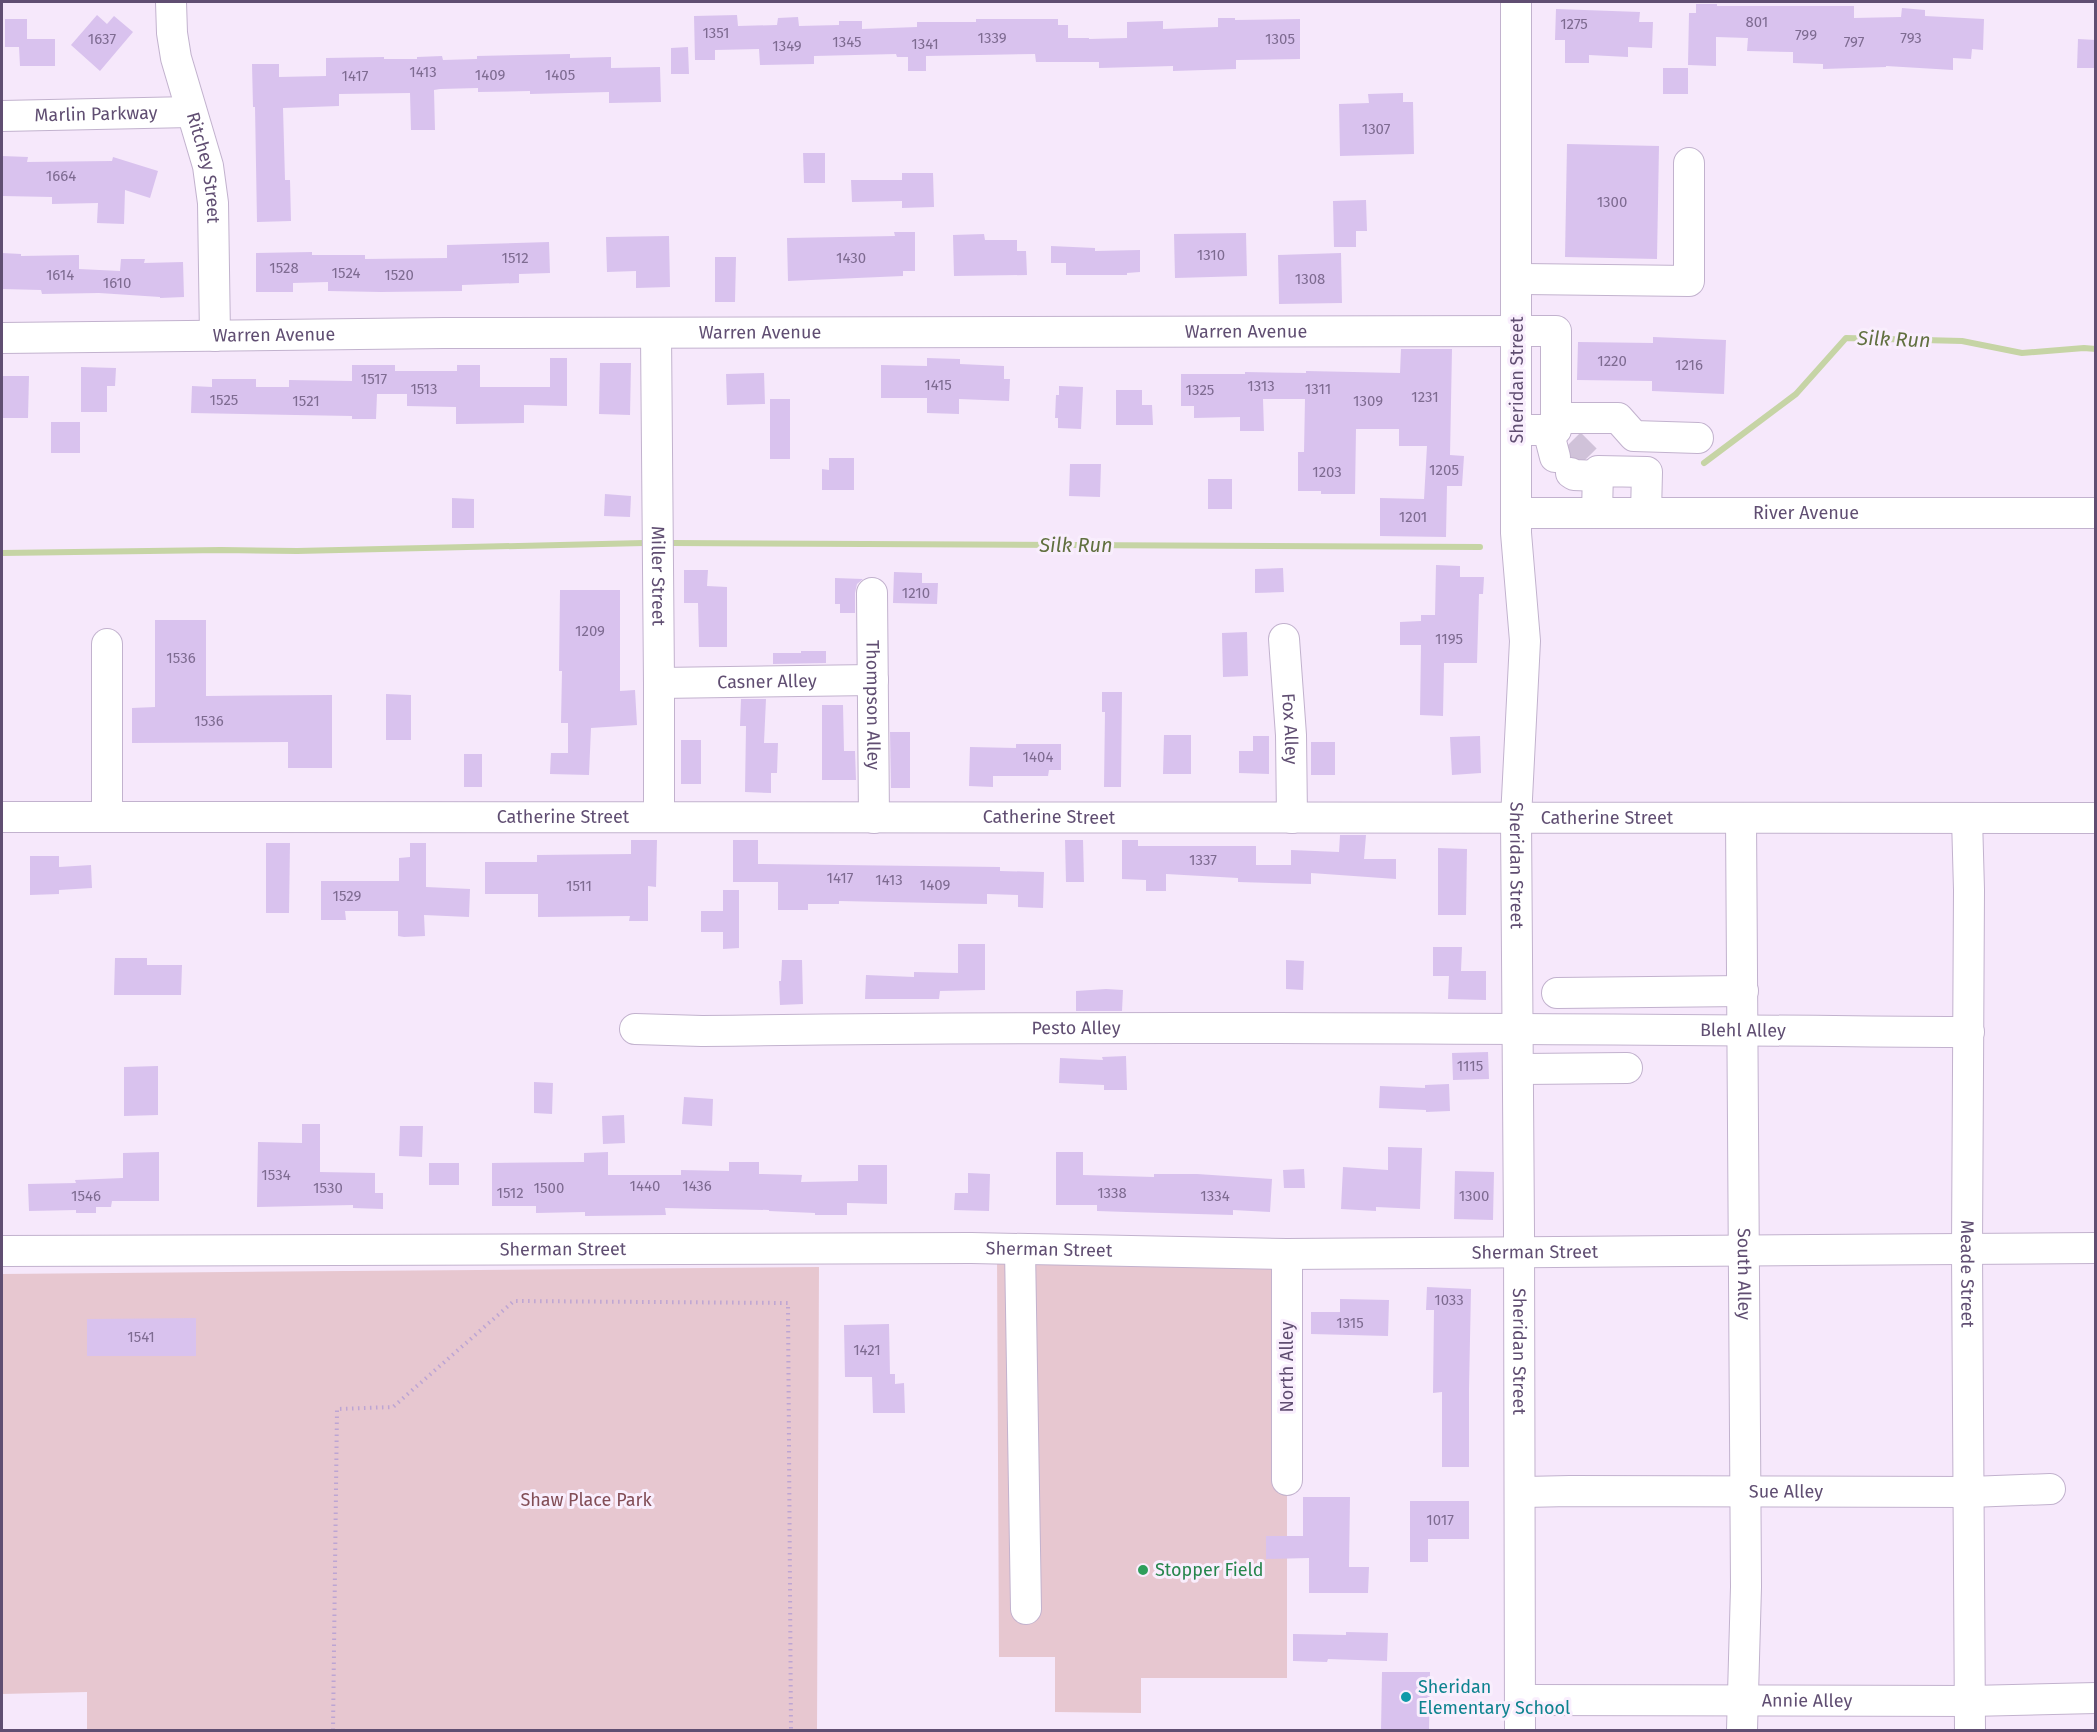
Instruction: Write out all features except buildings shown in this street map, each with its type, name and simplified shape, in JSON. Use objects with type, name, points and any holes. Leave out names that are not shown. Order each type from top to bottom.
[{"type":"street","name":"Ritchey Street","points":[[171,2],[176,58],[208,166],[213,204],[215,336]]},
{"type":"street","name":"Sheridan Street","points":[[1516,2],[1516,513],[1525,640],[1516,818],[1520,1251],[1520,1731]]},
{"type":"street","name":"Marlin Parkway","points":[[2,116],[191,112]]},
{"type":"street","points":[[1517,279],[1689,281],[1689,163]]},
{"type":"street","name":"Warren Avenue","points":[[2,338],[444,333],[1556,331],[1571,451]]},
{"type":"street","name":"Miller Street","points":[[656,334],[659,818]]},
{"type":"street","points":[[1571,451],[1618,418],[1634,436],[1634,472]]},
{"type":"street","points":[[1516,430],[1634,472],[1647,472],[1646,513]]},
{"type":"street","points":[[1634,436],[1698,438]]},
{"type":"street","points":[[1571,451],[1597,513]]},
{"type":"street","name":"River Avenue","points":[[1516,513],[2096,513]]},
{"type":"street","name":"Thompson Alley","points":[[872,593],[874,818]]},
{"type":"street","name":"Fox Alley","points":[[1284,639],[1291,735],[1292,818]]},
{"type":"street","points":[[107,644],[107,817]]},
{"type":"street","name":"Casner Alley","points":[[659,683],[873,680]]},
{"type":"street","name":"Catherine Street","points":[[2,817],[2096,818]]},
{"type":"street","name":"South Alley","points":[[1741,818],[1746,1587],[1742,1731]]},
{"type":"street","name":"Meade Street","points":[[1967,818],[1970,1716]]},
{"type":"street","points":[[1557,993],[1743,991]]},
{"type":"street","name":"Pesto Alley","points":[[635,1029],[702,1031],[1205,1027],[1517,1029]]},
{"type":"street","name":"Blehl Alley","points":[[1517,1029],[1968,1032]]},
{"type":"street","points":[[1518,1069],[1627,1068]]},
{"type":"street","name":"Sherman Street","points":[[2,1251],[1020,1249],[1287,1254],[2096,1248]]},
{"type":"street","points":[[1020,1249],[1026,1609]]},
{"type":"street","name":"North Alley","points":[[1287,1254],[1287,1480]]},
{"type":"street","name":"Sue Alley","points":[[1520,1492],[1970,1492],[2050,1489]]},
{"type":"street","name":"Annie Alley","points":[[1521,1700],[1743,1700],[1970,1716],[2096,1698]]},
{"type":"path","points":[[333,1731],[337,1409],[393,1407],[514,1300],[788,1303],[790,1731]]},
{"type":"green space","name":"Stopper Field","points":[[1287,1254],[1287,1678],[1141,1678],[1141,1713],[1055,1712],[1055,1657],[999,1657],[997,1255]]},
{"type":"green space","name":"Shaw Place Park","points":[[819,1267],[817,1730],[87,1730],[87,1692],[2,1694],[2,1274]]},
{"type":"waterway","name":"Silk Run","points":[[1704,463],[1796,394],[1846,338],[1962,341],[2022,353],[2096,349]]},
{"type":"waterway","points":[[2,553],[297,551],[644,543]]},
{"type":"waterway","name":"Silk Run","points":[[671,543],[1480,547]]},
{"type":"tunnel","points":[[1570,443],[1586,459]]},
{"type":"place","name":"Stopper Field","points":[[1143,1570]]},
{"type":"place","name":"Sheridan Elementary School","points":[[1406,1697]]}]
